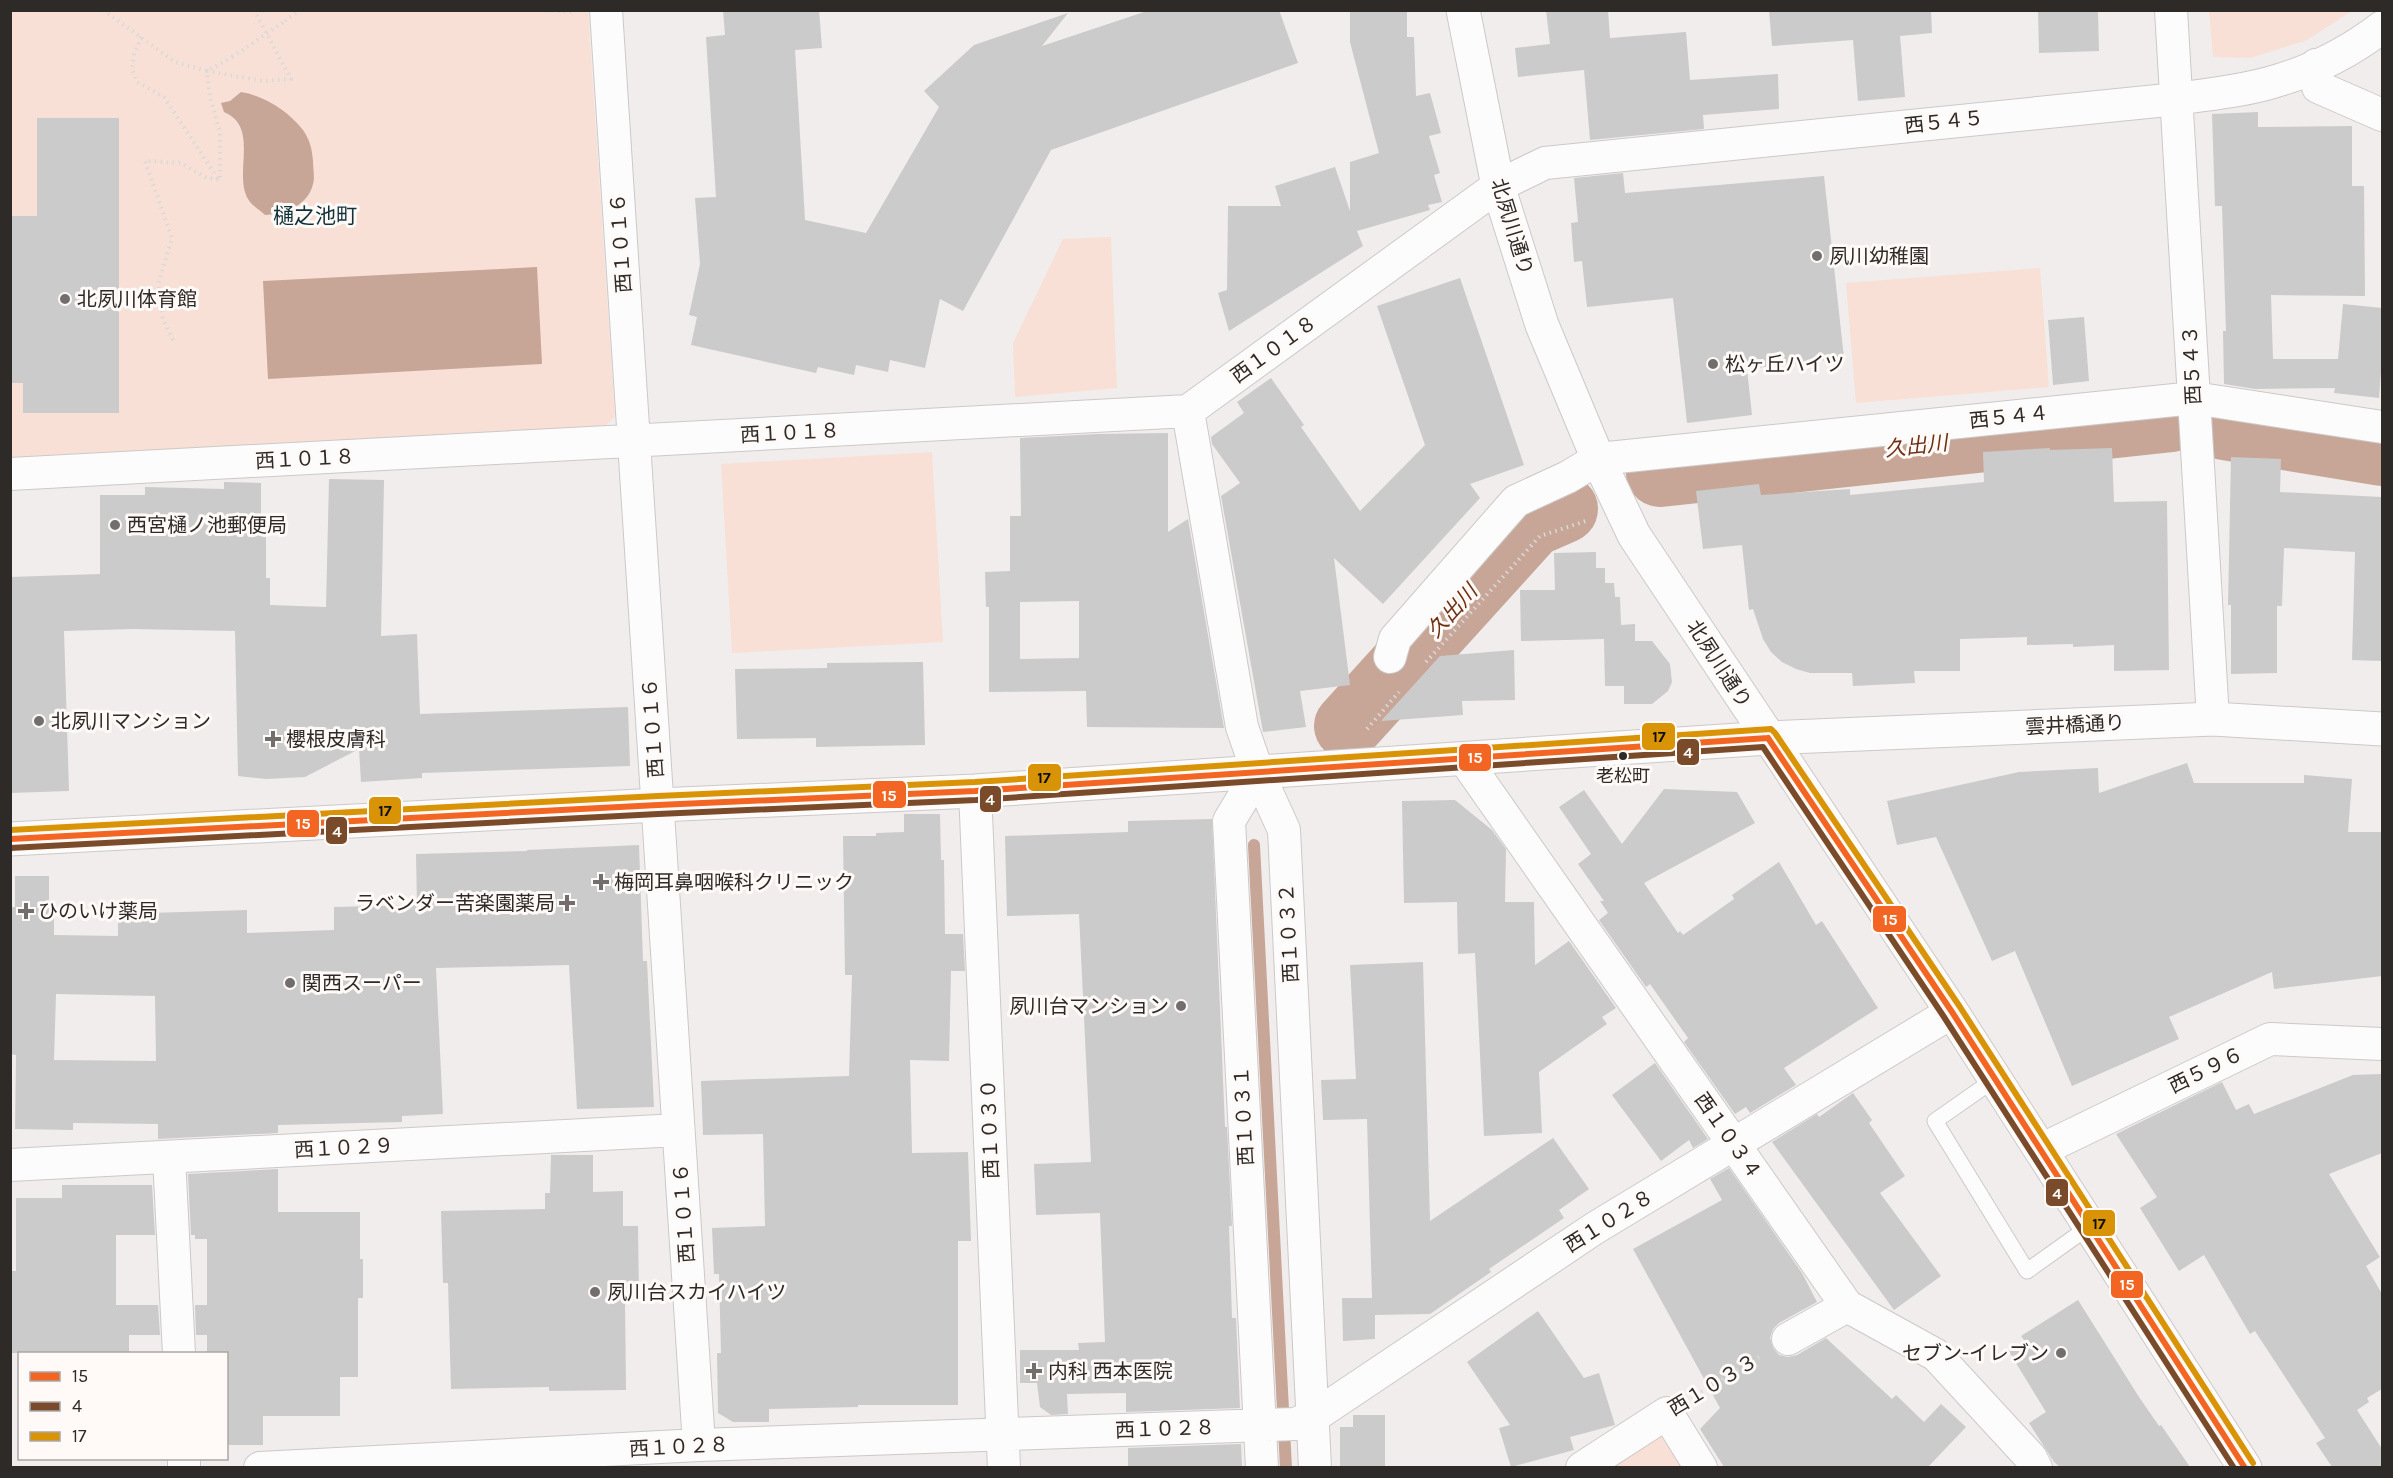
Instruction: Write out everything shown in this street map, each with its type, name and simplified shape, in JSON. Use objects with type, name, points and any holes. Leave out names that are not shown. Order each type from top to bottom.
[{"type":"street","name":"西１０１６","points":[[606,10],[699,1445]]},
{"type":"street","name":"北夙川通り","points":[[1463,10],[1497,186],[1542,325],[1598,459],[1634,535],[1952,1012],[2245,1467]]},
{"type":"street","name":"西５４３","points":[[2171,10],[2213,719]]},
{"type":"street","name":"西５４５","points":[[1497,186],[1545,163],[2177,99],[2276,81],[2362,43],[2382,27]]},
{"type":"street","points":[[2316,65],[2318,87],[2382,115]]},
{"type":"street","name":"西１０１８","points":[[10,474],[1188,411],[1497,186]]},
{"type":"street","name":"西５４４","points":[[1598,459],[2194,398],[2382,427]]},
{"type":"street","name":"西１０３２","points":[[1188,411],[1242,728],[1258,773],[1284,830],[1284,1423],[1315,1467]]},
{"type":"street","points":[[1390,657],[1395,639],[1516,501],[1598,459]]},
{"type":"street","name":"雲井橋通り","points":[[10,839],[975,791],[1768,738],[2213,719],[2382,729]]},
{"type":"street","name":"西１０３４","points":[[1465,760],[1847,1306],[1936,1355],[2031,1458],[2036,1467]]},
{"type":"street","name":"西１０３１","points":[[1258,773],[1229,821],[1284,1423],[1262,1467]]},
{"type":"street","name":"西１０３０","points":[[975,791],[1004,1467]]},
{"type":"street","name":"西１０２８","points":[[260,1467],[699,1445],[1284,1423],[1595,1228],[1952,1012]]},
{"type":"street","name":"西５９６","points":[[2041,1150],[2270,1039],[2382,1044]]},
{"type":"street","name":"西１０２９","points":[[10,1165],[678,1130]]},
{"type":"street","points":[[170,1157],[179,1352]]},
{"type":"street","points":[[1788,1340],[1847,1306]]},
{"type":"street","points":[[1667,1413],[1701,1467]]},
{"type":"street","name":"西１０３３","points":[[1582,1467],[1667,1413]]},
{"type":"lane","points":[[1995,1079],[1935,1121],[2027,1271],[2090,1226]]},
{"type":"path","points":[[103,10],[175,63],[263,81],[291,79],[254,10]]},
{"type":"path","points":[[207,71],[232,57],[300,10]]},
{"type":"path","points":[[141,36],[132,69],[137,82],[164,97],[220,180]]},
{"type":"path","points":[[207,71],[210,98],[220,132],[220,180]]},
{"type":"path","points":[[173,340],[163,319],[158,284],[172,238],[145,161],[181,163],[205,177],[220,180]]},
{"type":"path","points":[[1423,666],[1540,536],[1589,520]]},
{"type":"path","points":[[1365,735],[1368,726],[1399,692]]},
{"type":"path","name":"西１０３３","points":[[1667,1413],[1788,1340]]},
{"type":"shaded area","points":[[2209,10],[2352,11],[2307,40],[2250,58],[2213,57]]},
{"type":"shaded area","points":[[10,11],[588,11],[615,417],[604,427],[11,457]]},
{"type":"shaded area","points":[[241,92],[259,97],[283,111],[303,130],[309,141],[313,161],[313,184],[306,198],[287,211],[265,215],[248,199],[244,188],[244,151],[241,128],[235,119],[224,112],[221,103],[230,101]]},
{"type":"shaded area","points":[[1111,237],[1117,388],[1015,397],[1013,343],[1063,239]]},
{"type":"shaded area","points":[[537,267],[542,364],[268,379],[263,281]]},
{"type":"shaded area","points":[[2040,268],[2049,387],[1856,403],[1846,283]]},
{"type":"shaded area","points":[[932,452],[943,642],[732,653],[721,464]]},
{"type":"shaded area","points":[[1658,1435],[1675,1444],[1690,1468],[1604,1468]]},
{"type":"building","points":[[723,10],[819,10],[822,48],[795,50],[805,220],[866,233],[939,107],[924,91],[974,45],[1068,13],[1042,46],[1150,10],[1279,10],[1298,63],[1051,150],[963,311],[940,299],[925,368],[890,360],[888,372],[856,365],[854,375],[818,367],[816,373],[691,345],[697,317],[689,315],[700,264],[695,198],[716,197],[706,37],[725,35]]},
{"type":"building","points":[[1546,10],[1608,10],[1610,38],[1686,32],[1690,80],[1778,74],[1779,109],[1703,115],[1704,129],[1590,140],[1584,70],[1518,77],[1515,48],[1550,44]]},
{"type":"building","points":[[1769,10],[1931,10],[1932,33],[1900,36],[1905,97],[1858,101],[1853,40],[1772,46]]},
{"type":"building","points":[[2038,10],[2098,10],[2099,51],[2039,53]]},
{"type":"building","points":[[1350,11],[1407,11],[1407,37],[1414,37],[1416,96],[1430,93],[1441,133],[1429,136],[1440,173],[1434,175],[1442,202],[1428,205],[1430,210],[1357,231],[1363,246],[1229,331],[1218,293],[1227,290],[1228,206],[1281,206],[1275,186],[1335,167],[1350,211],[1350,162],[1379,153],[1350,42]]},
{"type":"building","points":[[2258,112],[2258,127],[2352,126],[2352,186],[2364,186],[2365,296],[2271,295],[2273,359],[2338,359],[2343,304],[2382,308],[2379,398],[2334,393],[2335,388],[2255,389],[2224,384],[2223,331],[2226,331],[2222,206],[2215,206],[2212,114]]},
{"type":"building","name":"北夙川体育館","points":[[37,118],[119,118],[119,413],[23,413],[23,383],[10,383],[10,216],[37,216]]},
{"type":"building","points":[[1623,173],[1625,193],[1824,176],[1844,358],[1747,369],[1752,415],[1687,423],[1673,298],[1587,307],[1582,261],[1574,262],[1571,223],[1578,222],[1574,178]]},
{"type":"building","points":[[1460,278],[1524,465],[1470,484],[1480,498],[1383,604],[1334,558],[1350,685],[1300,691],[1306,727],[1263,732],[1221,496],[1240,483],[1212,444],[1211,437],[1244,413],[1237,402],[1271,378],[1304,425],[1301,427],[1360,511],[1425,445],[1377,306]]},
{"type":"building","points":[[2084,317],[2089,381],[2053,385],[2048,320]]},
{"type":"building","points":[[1168,433],[1168,532],[1188,519],[1224,728],[1087,727],[1086,691],[989,692],[989,607],[986,607],[985,572],[1010,571],[1010,516],[1021,516],[1020,438]],"holes":[[[1079,601],[1079,658],[1020,659],[1020,602]]]},
{"type":"building","points":[[2050,448],[2050,450],[2112,448],[2114,502],[2167,501],[2169,670],[2114,671],[2114,645],[2073,647],[2073,644],[2027,645],[2027,637],[1960,639],[1960,671],[1914,671],[1915,683],[1853,686],[1852,673],[1810,673],[1782,662],[1771,652],[1763,639],[1753,609],[1749,610],[1742,545],[1703,549],[1696,491],[1759,484],[1761,495],[1850,489],[1850,495],[1984,482],[1983,452]]},
{"type":"building","points":[[2231,457],[2281,459],[2280,492],[2382,497],[2382,661],[2352,660],[2355,552],[2284,548],[2282,606],[2277,606],[2277,673],[2231,674],[2231,605],[2228,605]]},
{"type":"building","points":[[329,479],[384,480],[381,636],[417,634],[420,714],[628,707],[630,766],[422,773],[422,778],[361,782],[359,749],[305,777],[266,779],[238,776],[235,631],[133,629],[64,631],[69,791],[10,793],[10,577],[100,574],[100,495],[145,495],[145,487],[224,489],[224,482],[261,483],[261,518],[266,518],[266,578],[270,578],[270,605],[326,607]]},
{"type":"building","points":[[1596,552],[1596,568],[1605,568],[1605,583],[1614,583],[1615,597],[1620,597],[1621,625],[1635,624],[1635,641],[1652,641],[1670,664],[1672,682],[1668,691],[1652,704],[1624,704],[1624,686],[1605,686],[1604,639],[1521,641],[1520,590],[1555,590],[1554,553]]},
{"type":"building","points":[[1514,650],[1515,700],[1462,701],[1463,715],[1381,721],[1440,656]]},
{"type":"building","points":[[923,662],[925,745],[816,747],[816,738],[737,739],[735,669],[827,668],[827,663]]},
{"type":"building","points":[[2187,763],[2194,783],[2304,783],[2304,775],[2352,779],[2348,832],[2382,832],[2382,976],[2274,989],[2272,972],[2169,1017],[2179,1039],[2072,1086],[2015,951],[1992,961],[1936,837],[1897,845],[1887,801],[2019,772],[2098,768],[2099,793]]},
{"type":"building","points":[[1664,789],[1737,792],[1755,823],[1644,883],[1678,933],[1680,931],[1683,935],[1734,899],[1732,895],[1779,862],[1816,925],[1822,921],[1878,1008],[1784,1068],[1796,1085],[1750,1113],[1746,1107],[1735,1114],[1684,1042],[1688,1038],[1650,984],[1646,987],[1599,920],[1608,913],[1600,901],[1604,901],[1578,864],[1591,854],[1559,807],[1584,790],[1622,844]]},
{"type":"building","points":[[1455,800],[1492,830],[1506,849],[1505,902],[1534,902],[1535,965],[1569,941],[1616,1008],[1602,1017],[1607,1024],[1539,1072],[1542,1133],[1484,1136],[1475,953],[1458,954],[1457,902],[1404,903],[1402,801]]},
{"type":"building","points":[[904,814],[940,814],[941,860],[944,860],[945,934],[963,934],[965,971],[951,971],[949,1061],[910,1060],[912,1153],[968,1152],[971,1241],[958,1241],[958,1405],[858,1405],[858,1407],[769,1409],[769,1422],[733,1422],[718,1413],[717,1353],[721,1353],[719,1274],[714,1274],[712,1228],[765,1226],[763,1134],[703,1135],[701,1081],[849,1076],[852,975],[845,975],[843,836],[876,836],[876,833],[904,832]]},
{"type":"building","points":[[1212,819],[1225,1127],[1227,1127],[1232,1226],[1229,1226],[1232,1318],[1236,1318],[1240,1408],[1126,1412],[1126,1393],[1067,1394],[1068,1414],[1051,1415],[1040,1407],[1037,1383],[1020,1383],[1020,1350],[1079,1350],[1078,1343],[1105,1342],[1100,1213],[1036,1215],[1034,1164],[1091,1162],[1079,914],[1007,916],[1005,836],[1128,832],[1128,821]]},
{"type":"building","points":[[639,845],[643,961],[647,961],[654,1107],[577,1109],[569,965],[436,968],[443,1114],[402,1116],[402,1122],[278,1125],[278,1133],[158,1139],[158,1124],[73,1123],[73,1130],[15,1129],[16,1055],[10,1054],[10,907],[15,907],[15,876],[49,876],[49,907],[54,907],[54,935],[118,936],[118,914],[247,910],[247,933],[334,930],[334,907],[417,905],[416,854]],"holes":[[[56,994],[155,996],[156,1061],[54,1060]]]},
{"type":"building","points":[[1423,962],[1430,1221],[1553,1138],[1589,1189],[1559,1210],[1564,1218],[1489,1269],[1491,1272],[1430,1314],[1375,1315],[1375,1339],[1343,1341],[1342,1298],[1372,1298],[1367,1119],[1323,1120],[1321,1080],[1356,1079],[1350,965]]},
{"type":"building","points":[[1655,1063],[1708,1139],[1693,1148],[1689,1140],[1661,1161],[1612,1095]]},
{"type":"building","points":[[2382,1074],[2382,1153],[2329,1174],[2380,1257],[2366,1266],[2382,1294],[2382,1389],[2367,1398],[2369,1402],[2357,1410],[2382,1449],[2382,1467],[2332,1467],[2316,1443],[2325,1438],[2255,1331],[2250,1334],[2204,1255],[2179,1271],[2140,1208],[2157,1197],[2116,1134],[2222,1082],[2236,1110],[2249,1104],[2254,1114],[2353,1075]]},
{"type":"building","points":[[1853,1093],[1872,1120],[1869,1123],[1905,1176],[1880,1193],[1941,1276],[1894,1310],[1772,1142],[1817,1114],[1819,1117]]},
{"type":"building","name":"夙川台スカイハイツ","points":[[551,1155],[593,1155],[593,1192],[623,1191],[623,1226],[638,1226],[639,1300],[625,1300],[626,1390],[549,1391],[549,1387],[451,1389],[448,1283],[443,1283],[441,1211],[545,1209],[545,1193],[550,1193]]},
{"type":"building","points":[[1729,1168],[1802,1273],[1817,1302],[1779,1323],[1773,1329],[1770,1338],[1773,1348],[1779,1355],[1788,1357],[1797,1355],[1826,1338],[1892,1399],[1896,1395],[1924,1422],[1941,1404],[1966,1427],[1928,1467],[1724,1467],[1700,1429],[1720,1408],[1633,1249],[1722,1200],[1710,1179]]},
{"type":"building","points":[[278,1169],[278,1212],[360,1212],[363,1298],[358,1298],[358,1377],[340,1377],[340,1416],[263,1416],[263,1445],[228,1445],[228,1352],[207,1352],[207,1335],[196,1335],[195,1305],[207,1305],[207,1239],[195,1239],[195,1235],[191,1235],[188,1174]]},
{"type":"building","points":[[62,1185],[152,1185],[155,1235],[116,1235],[116,1305],[158,1305],[160,1335],[129,1335],[129,1352],[10,1353],[10,1271],[16,1271],[16,1198],[62,1198]]},
{"type":"building","points":[[2078,1300],[2139,1397],[2190,1467],[2060,1467],[2054,1462],[2029,1423],[2046,1412],[2008,1350],[2024,1340],[2021,1336]]},
{"type":"building","points":[[1538,1311],[1584,1378],[1599,1373],[1615,1425],[1570,1437],[1574,1450],[1511,1467],[1499,1428],[1510,1425],[1467,1362]]},
{"type":"building","points":[[1353,1415],[1385,1415],[1385,1467],[1340,1467],[1340,1427],[1353,1427]]},
{"type":"building","points":[[1241,1444],[1242,1467],[1128,1467],[1128,1448]]},
{"type":"waterway","name":"久出川","points":[[1660,473],[2172,418]]},
{"type":"waterway","name":"久出川","points":[[2224,426],[2382,452]]},
{"type":"waterway","name":"久出川","points":[[1348,726],[1532,523],[1564,509]]},
{"type":"waterway","points":[[1254,845],[1286,1468]]},
{"type":"transit line","name":"17","points":[[10,830],[975,782],[1771,729],[1960,1007],[2253,1463]]},
{"type":"transit line","name":"15","points":[[1768,738],[1952,1012],[2245,1468]]},
{"type":"transit line","name":"15","points":[[10,839],[975,791],[1768,738]]},
{"type":"transit line","name":"4","points":[[10,848],[976,800],[1763,747],[1944,1017],[2234,1468]]},
{"type":"place","name":"夙川幼稚園","points":[[1817,256]]},
{"type":"place","name":"北夙川体育館","points":[[65,299]]},
{"type":"place","name":"松ヶ丘ハイツ","points":[[1713,364]]},
{"type":"place","name":"西宮樋ノ池郵便局","points":[[115,525]]},
{"type":"place","name":"北夙川マンション","points":[[39,721]]},
{"type":"place","name":"櫻根皮膚科","points":[[273,739]]},
{"type":"place","name":"老松町","points":[[1623,756]]},
{"type":"place","name":"梅岡耳鼻咽喉科クリニック","points":[[601,882]]},
{"type":"place","name":"ラベンダー苦楽園薬局","points":[[567,903]]},
{"type":"place","name":"ひのいけ薬局","points":[[26,911]]},
{"type":"place","name":"関西スーパー","points":[[290,983]]},
{"type":"place","name":"夙川台マンション","points":[[1181,1006]]},
{"type":"place","name":"夙川台スカイハイツ","points":[[595,1292]]},
{"type":"place","name":"セブン-イレブン","points":[[2061,1353]]},
{"type":"place","name":"内科 西本医院","points":[[1034,1371]]},
{"type":"district","name":"樋之池町","points":[[315,216]]}]
